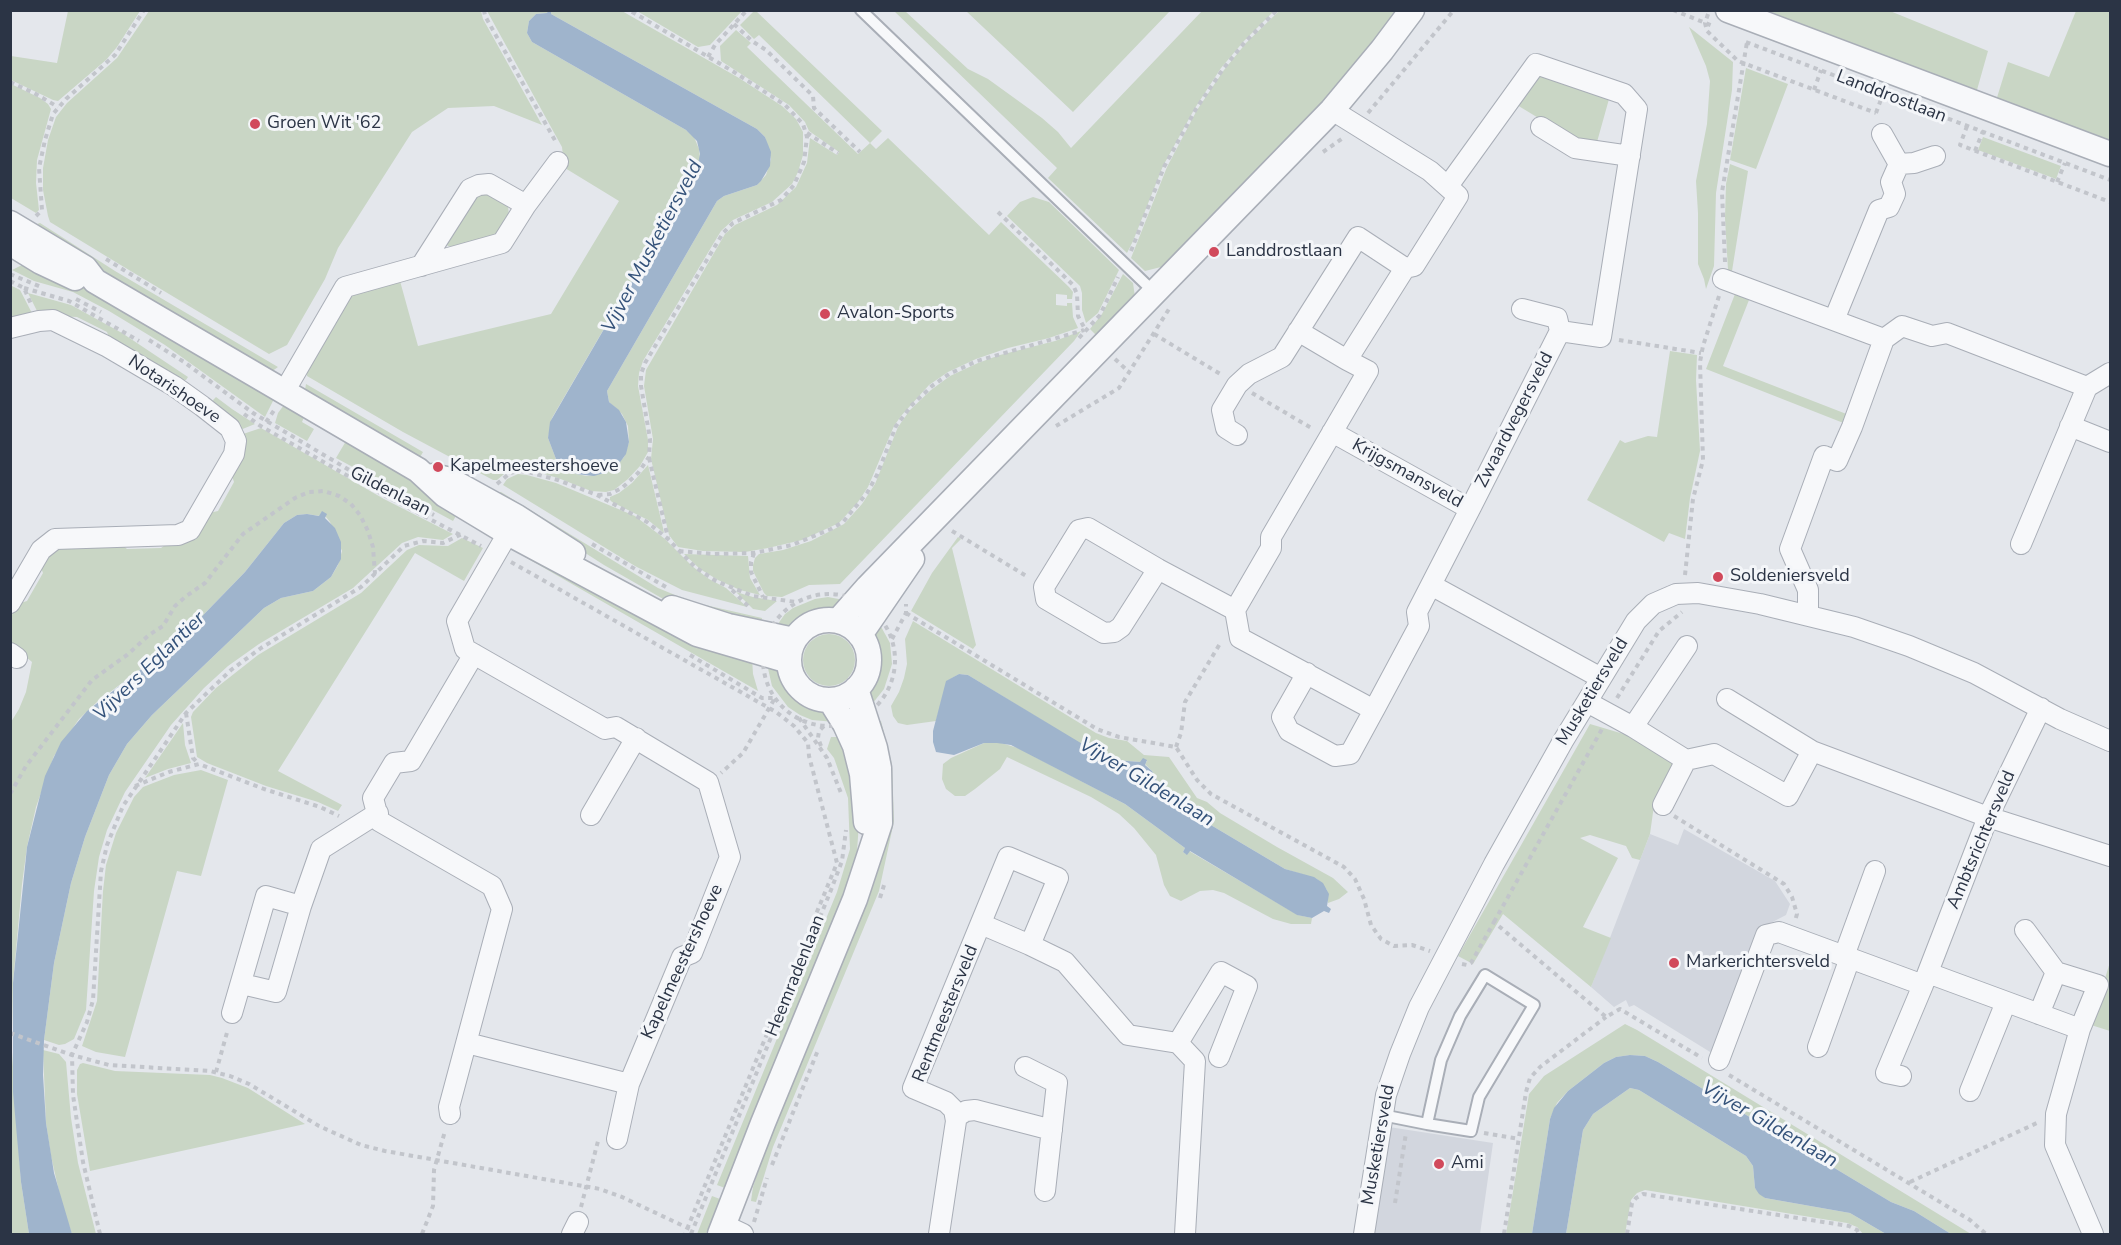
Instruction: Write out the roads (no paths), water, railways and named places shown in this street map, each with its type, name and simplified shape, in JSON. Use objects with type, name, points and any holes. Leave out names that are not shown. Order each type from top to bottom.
[{"type":"street","points":[[838,621],[1103,347],[1163,301],[1332,110],[1412,10]]},
{"type":"street","name":"Landdrostlaan","points":[[1722,19],[2110,154]]},
{"type":"street","points":[[1448,186],[1536,64],[1624,94],[1637,109],[1630,156],[1575,148],[1541,128]]},
{"type":"street","points":[[1332,110],[1430,171],[1458,196],[1413,266],[1405,268],[1347,360]]},
{"type":"street","points":[[1882,134],[1899,164]]},
{"type":"street","name":"Zwaardvegersveld","points":[[1560,331],[1601,338],[1630,156]]},
{"type":"street","points":[[1899,164],[1914,163],[1935,156]]},
{"type":"street","points":[[284,392],[345,287],[502,243],[526,205],[558,162]]},
{"type":"street","points":[[1834,320],[1879,210],[1889,207],[1895,194],[1891,182],[1899,164]]},
{"type":"street","points":[[421,266],[470,189],[489,184],[526,205]]},
{"type":"street","name":"Gildenlaan","points":[[23,232],[85,268],[94,281],[426,475],[450,480],[507,535],[609,576],[672,608],[728,626],[791,651]]},
{"type":"street","points":[[1237,435],[1226,428],[1222,410],[1237,385],[1249,374],[1282,357],[1358,237],[1405,268]]},
{"type":"street","points":[[1723,279],[1884,339]]},
{"type":"street","name":"Zwaardvegersveld","points":[[1470,509],[1560,331],[1557,318],[1522,309]]},
{"type":"street","name":"Notarishoeve","points":[[10,328],[39,321],[53,321],[68,327],[106,346],[174,386],[230,428],[236,441],[236,448],[217,485],[190,530],[178,535],[56,539],[41,550],[10,603]]},
{"type":"street","points":[[1808,615],[1808,590],[1790,549],[1824,456],[1837,461],[1884,339],[1902,326],[1932,336],[1947,333],[2087,387]]},
{"type":"street","name":"Krijgsmansveld","points":[[1235,610],[1270,548],[1271,537],[1368,371],[1298,332]]},
{"type":"street","points":[[2021,544],[2087,387],[2110,373]]},
{"type":"street","points":[[2070,426],[2110,442]]},
{"type":"street","name":"Krijgsmansveld","points":[[1306,673],[1282,717],[1289,731],[1335,756],[1350,754],[1419,626],[1417,612],[1470,509],[1332,432]]},
{"type":"street","points":[[860,635],[874,611],[957,496]]},
{"type":"street","points":[[1158,569],[1121,627],[1114,632],[1104,633],[1046,599],[1044,587],[1079,530],[1088,528],[1235,610],[1240,638],[1374,710]]},
{"type":"street","points":[[507,535],[457,621],[465,649],[606,729],[616,727],[636,738],[591,815]]},
{"type":"street","points":[[1431,585],[1601,678]]},
{"type":"street","name":"Musketiersveld","points":[[1364,1234],[1382,1115],[1389,1086],[1424,998],[1494,864],[1601,678],[1646,610],[1661,600],[1684,593],[1730,598],[1854,627],[1909,646],[1974,673],[2110,741]]},
{"type":"street","points":[[827,620],[838,621],[850,626],[860,635],[869,657],[864,680],[856,690],[844,697],[830,700],[810,695],[795,681],[791,651],[808,626],[827,620]]},
{"type":"street","points":[[1633,727],[1687,646]]},
{"type":"street","points":[[450,1114],[449,1107],[502,909],[492,886],[379,821],[373,798],[394,763],[411,761],[474,654]]},
{"type":"street","name":"Heemradenlaan","points":[[729,1231],[763,1123],[855,899],[880,823],[880,778],[875,748],[856,690]]},
{"type":"street","points":[[1727,699],[1812,751],[1988,817],[2110,856]]},
{"type":"street","name":"Heemradenlaan","points":[[830,700],[855,746],[862,774],[865,794],[867,864]]},
{"type":"street","points":[[1587,702],[1686,760],[1714,754],[1788,796],[1812,751]]},
{"type":"street","name":"Ambtsrichtersveld","points":[[1901,1076],[1886,1073],[1926,979],[1988,817],[2041,708]]},
{"type":"street","name":"Kapelmeestershoeve","points":[[617,1139],[629,1084],[682,957],[692,953],[730,857],[708,782],[636,738]]},
{"type":"street","points":[[1663,806],[1686,760]]},
{"type":"street","points":[[242,984],[276,993],[301,906],[321,849],[378,813]]},
{"type":"street","name":"Rentmeestersveld","points":[[956,1117],[952,1107],[946,1101],[914,1088],[1008,857],[1058,878],[1030,945]]},
{"type":"street","points":[[1818,1047],[1875,871]]},
{"type":"street","points":[[232,1013],[266,896],[301,906]]},
{"type":"street","name":"Rentmeestersveld","points":[[981,924],[1065,962],[1126,1034],[1178,1043]]},
{"type":"street","points":[[2025,930],[2056,972],[2098,986],[2080,1029],[2056,1114],[2055,1145],[2093,1234]]},
{"type":"street","points":[[1719,1060],[1766,935],[1779,932],[1847,957],[2006,1002],[2080,1029]]},
{"type":"street","points":[[1185,1234],[1195,1061],[1178,1043],[1221,972],[1247,987],[1219,1057]]},
{"type":"street","points":[[2039,1014],[2056,972]]},
{"type":"street","points":[[1970,1092],[2006,1002]]},
{"type":"street","points":[[467,1043],[629,1084]]},
{"type":"street","points":[[1025,1067],[1057,1083],[1045,1191]]},
{"type":"street","points":[[939,1234],[956,1117],[972,1110],[1052,1130]]},
{"type":"lane","points":[[861,10],[1163,301]]},
{"type":"lane","points":[[1382,1115],[1427,1124],[1472,1131],[1479,1097],[1534,1005],[1485,975],[1460,1016],[1441,1060],[1427,1124]]},
{"type":"water","name":"Vijver Musketiersveld","points":[[548,11],[757,129],[765,137],[771,152],[770,166],[757,185],[724,196],[717,201],[607,391],[609,402],[619,410],[626,422],[629,442],[626,454],[618,465],[594,476],[576,474],[559,463],[556,465],[553,462],[556,459],[548,438],[550,422],[697,169],[700,154],[697,141],[686,130],[532,42],[527,33],[529,21],[536,14]]},
{"type":"water","name":"Vijvers Eglantier","points":[[322,511],[327,514],[325,518],[335,528],[341,542],[341,559],[331,577],[313,591],[281,598],[264,608],[152,715],[127,744],[109,775],[85,837],[71,883],[54,963],[44,1040],[43,1075],[46,1123],[54,1173],[72,1234],[29,1234],[21,1182],[13,1092],[13,983],[27,847],[45,776],[61,742],[87,711],[179,640],[245,572],[284,523],[297,515],[319,516]]},
{"type":"water","name":"Vijver Gildenlaan","points":[[959,674],[968,675],[1099,754],[1115,760],[1140,762],[1143,758],[1147,760],[1145,765],[1152,771],[1161,789],[1172,802],[1285,869],[1314,877],[1323,883],[1329,894],[1327,906],[1331,909],[1329,913],[1324,911],[1312,918],[1297,915],[1190,851],[1187,855],[1183,852],[1185,848],[1125,804],[1011,745],[984,743],[954,755],[936,752],[933,731],[946,681]]},
{"type":"water","points":[[1645,1056],[1658,1062],[1891,1202],[1914,1211],[1951,1234],[1886,1234],[1850,1213],[1765,1198],[1755,1188],[1753,1166],[1746,1156],[1639,1090],[1630,1088],[1593,1114],[1583,1130],[1566,1234],[1532,1234],[1550,1119],[1554,1108],[1568,1091],[1604,1063],[1616,1057]]},
{"type":"place","name":"Groen Wit '62","points":[[255,124]]},
{"type":"place","name":"Landdrostlaan","points":[[1214,252]]},
{"type":"place","name":"Avalon-Sports","points":[[825,314]]},
{"type":"place","name":"Kapelmeestershoeve","points":[[438,467]]},
{"type":"place","name":"Soldeniersveld","points":[[1718,577]]},
{"type":"place","name":"Markerichtersveld","points":[[1674,963]]},
{"type":"place","name":"Ami","points":[[1439,1164]]}]
